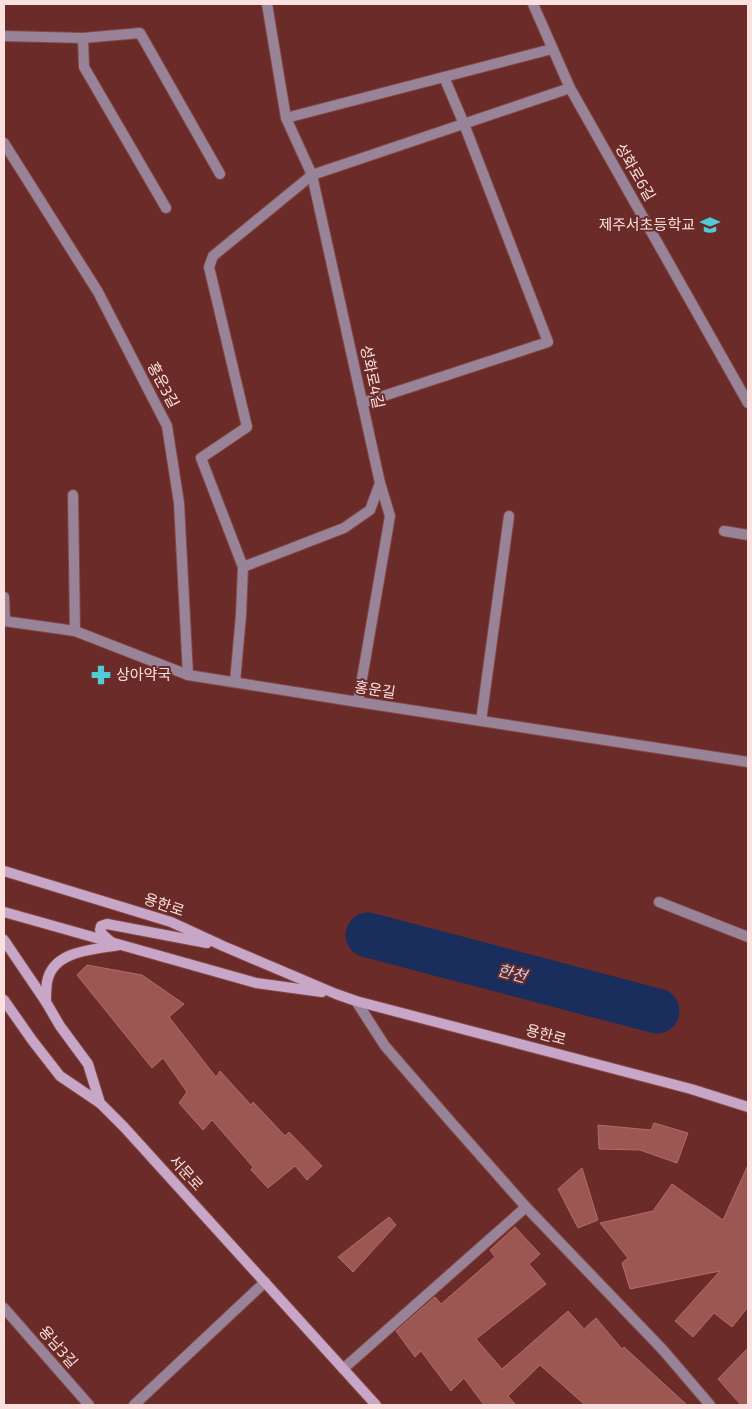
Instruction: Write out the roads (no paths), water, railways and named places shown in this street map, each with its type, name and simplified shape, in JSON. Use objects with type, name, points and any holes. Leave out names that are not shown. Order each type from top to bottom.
[{"type":"main road","name":"용한로","points":[[4,871],[171,922],[223,946],[356,1001],[691,1089],[748,1107]]},
{"type":"main road","name":"용한로","points":[[4,912],[256,983],[336,994]]},
{"type":"main road","points":[[111,942],[102,934],[101,926],[107,924],[223,946]]},
{"type":"main road","name":"서문로","points":[[4,940],[60,1026],[88,1064],[100,1103],[124,1127],[376,1405]]},
{"type":"main road","points":[[46,1002],[47,982],[51,972],[63,959],[72,954],[123,945]]},
{"type":"main road","points":[[4,1000],[60,1076],[100,1103]]},
{"type":"street","name":"성화로4길","points":[[267,4],[286,118],[312,175],[380,483],[390,516],[358,702]]},
{"type":"street","name":"성화로6길","points":[[533,4],[570,88],[748,403]]},
{"type":"street","points":[[4,36],[83,38],[140,33],[220,174]]},
{"type":"street","points":[[83,38],[84,67],[166,208]]},
{"type":"street","points":[[286,118],[552,49]]},
{"type":"street","points":[[362,403],[548,342],[444,77]]},
{"type":"street","points":[[235,682],[243,567],[201,458],[247,427],[209,267],[213,256],[312,175],[570,88]]},
{"type":"street","name":"홍운3길","points":[[4,143],[98,292],[168,426],[179,504],[188,675]]},
{"type":"street","points":[[243,567],[344,528],[370,510],[380,483]]},
{"type":"street","points":[[73,495],[76,631]]},
{"type":"street","points":[[481,721],[509,516]]},
{"type":"street","points":[[724,531],[748,534]]},
{"type":"street","points":[[4,597],[4,621]]},
{"type":"street","name":"홍운길","points":[[4,621],[76,631],[188,675],[748,762]]},
{"type":"street","points":[[659,902],[748,937]]},
{"type":"street","points":[[356,1001],[385,1046],[526,1207],[662,1350],[710,1405]]},
{"type":"street","points":[[343,1369],[526,1207]]},
{"type":"street","points":[[134,1405],[265,1282]]},
{"type":"street","name":"용남3길","points":[[4,1308],[90,1405]]},
{"type":"waterway","name":"한천","points":[[368,935],[657,1011]]},
{"type":"place","name":"제주서초등학교","points":[[710,225]]},
{"type":"place","name":"상아약국","points":[[101,675]]}]
